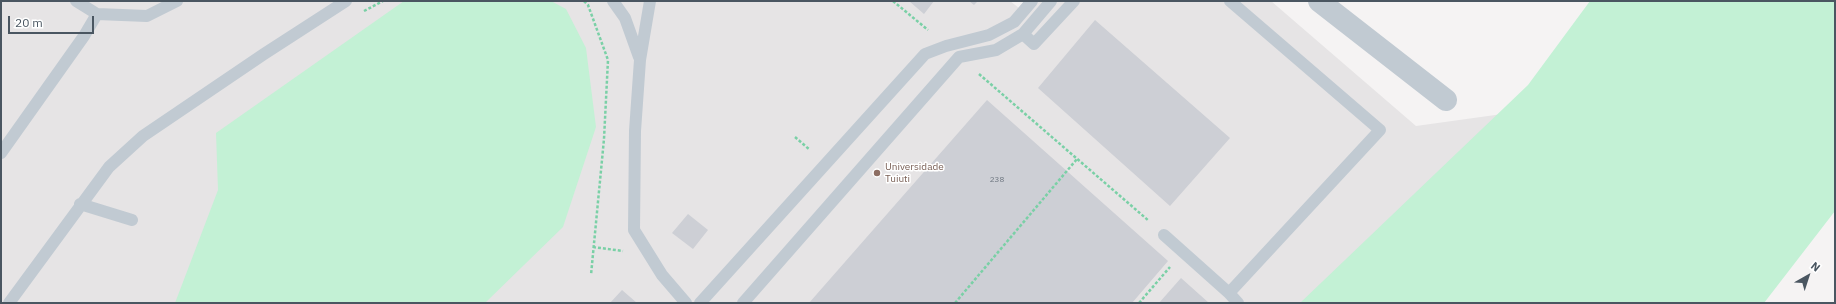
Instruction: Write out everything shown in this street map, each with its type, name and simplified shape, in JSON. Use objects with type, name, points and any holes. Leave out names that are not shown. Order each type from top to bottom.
[{"type":"street","points":[[1319,1],[1446,100]]},
{"type":"lane","points":[[76,1],[97,14],[147,16],[177,1]]},
{"type":"lane","points":[[9,303],[80,204],[109,167],[143,136],[346,1]]},
{"type":"lane","points":[[613,1],[625,18],[640,60]]},
{"type":"lane","points":[[650,1],[640,60],[636,131],[634,230],[662,275],[686,303]]},
{"type":"lane","points":[[700,303],[925,54],[946,46],[989,34],[1014,22],[1032,1]]},
{"type":"lane","points":[[743,303],[959,57],[996,50],[1023,34],[1051,1]]},
{"type":"lane","points":[[1023,34],[1034,44],[1074,1]]},
{"type":"lane","points":[[1229,293],[1380,130],[1230,1]]},
{"type":"lane","points":[[1,153],[84,36],[97,14]]},
{"type":"lane","points":[[80,204],[132,220]]},
{"type":"lane","points":[[1164,234],[1184,251],[1238,303]]},
{"type":"path","points":[[584,1],[588,5],[608,60],[604,139],[591,275]]},
{"type":"path","points":[[959,57],[1164,234]]},
{"type":"path","points":[[955,303],[1077,159]]},
{"type":"path","points":[[1139,303],[1184,251]]},
{"type":"shaded area","name":"Universidade Tuiuti","points":[[1,1],[1010,1],[1019,8],[1026,1],[1271,1],[1416,126],[1704,86],[1709,303],[1,303]]},
{"type":"green space","points":[[404,1],[551,1],[566,9],[586,48],[596,127],[563,227],[485,303],[175,303],[218,190],[216,133]]},
{"type":"green space","points":[[1590,1],[1835,1],[1835,211],[1764,303],[1300,303],[1528,85]]},
{"type":"building","points":[[909,1],[934,1],[924,14]]},
{"type":"building","points":[[969,1],[978,1],[974,5]]},
{"type":"building","points":[[1095,20],[1230,138],[1170,206],[1038,88]]},
{"type":"building","name":"Universidade Tuiuti","points":[[987,100],[1168,261],[1132,303],[809,303]]},
{"type":"building","points":[[688,214],[708,230],[693,249],[672,233]]},
{"type":"building","points":[[1181,278],[1209,303],[1159,303]]},
{"type":"building","points":[[622,290],[637,303],[610,303]]},
{"type":"place","name":"Universidade Tuiuti","points":[[877,173]]}]
